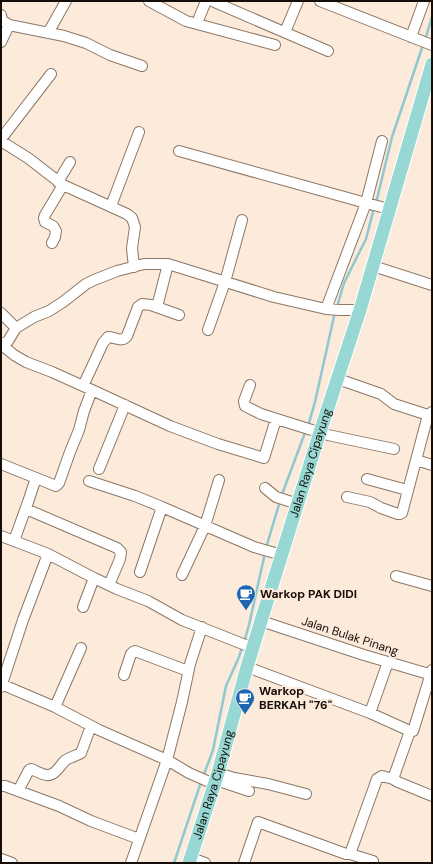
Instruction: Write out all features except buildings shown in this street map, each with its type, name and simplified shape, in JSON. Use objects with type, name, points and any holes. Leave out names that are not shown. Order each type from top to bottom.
[{"type":"main road","name":"Jalan Raya Cipayung","points":[[190,861],[248,667],[252,647],[261,621],[286,501],[338,379],[373,266],[386,208],[431,68]]},
{"type":"street","points":[[48,33],[66,1]]},
{"type":"street","points":[[149,1],[186,20],[275,45]]},
{"type":"street","points":[[197,23],[206,1]]},
{"type":"street","points":[[212,1],[328,51]]},
{"type":"street","points":[[285,32],[298,1]]},
{"type":"street","points":[[320,1],[432,45]]},
{"type":"street","points":[[414,38],[424,1]]},
{"type":"street","points":[[1,15],[2,20],[8,25],[64,36],[86,43],[110,55],[142,66]]},
{"type":"street","points":[[1,42],[8,25]]},
{"type":"street","points":[[51,74],[1,140],[28,158],[61,184],[111,206],[132,218],[134,227],[132,248],[134,267]]},
{"type":"street","points":[[111,206],[139,132]]},
{"type":"street","points":[[332,309],[368,204],[382,141]]},
{"type":"street","points":[[179,151],[386,208]]},
{"type":"street","points":[[52,243],[56,231],[53,226],[45,222],[44,218],[70,162]]},
{"type":"street","points":[[208,330],[225,282],[242,220]]},
{"type":"street","points":[[276,419],[264,458],[218,444],[170,426],[52,372],[26,362],[14,355],[2,345],[8,341],[16,328],[34,317],[49,311],[86,284],[112,273],[144,264],[168,264],[274,297],[332,309],[360,310]]},
{"type":"street","points":[[158,307],[168,264]]},
{"type":"street","points":[[373,266],[432,284]]},
{"type":"street","points":[[1,464],[56,486],[59,483],[79,430],[88,388],[103,343],[108,337],[119,340],[125,339],[138,306],[142,304],[158,307],[179,315]]},
{"type":"street","points":[[1,313],[16,328]]},
{"type":"street","points":[[338,379],[381,394],[394,404],[430,413],[402,513],[400,514],[381,508],[370,502],[347,497]]},
{"type":"street","points":[[250,385],[244,400],[245,406],[261,414],[316,431],[394,449]]},
{"type":"street","points":[[99,469],[125,405]]},
{"type":"street","points":[[416,460],[432,465]]},
{"type":"street","points":[[14,541],[36,478]]},
{"type":"street","points":[[367,479],[408,490]]},
{"type":"street","points":[[182,575],[205,526],[219,480]]},
{"type":"street","points":[[89,481],[135,496],[254,547],[276,553]]},
{"type":"street","points":[[265,488],[286,501]]},
{"type":"street","points":[[140,572],[162,507]]},
{"type":"street","points":[[26,509],[119,550],[121,552],[120,559],[109,585]]},
{"type":"street","points":[[1,536],[48,554],[117,589],[148,601],[182,620],[252,647]]},
{"type":"street","points":[[48,554],[23,620],[1,685],[55,707],[91,726],[167,760],[189,773],[249,792]]},
{"type":"street","points":[[396,576],[432,586]]},
{"type":"street","points":[[84,607],[94,578]]},
{"type":"street","name":"Jalan Bulak Pinang","points":[[261,621],[364,655],[431,673]]},
{"type":"street","points":[[131,863],[167,760],[182,702],[188,670],[202,627]]},
{"type":"street","points":[[55,707],[81,648]]},
{"type":"street","points":[[124,675],[132,652],[188,670]]},
{"type":"street","points":[[370,713],[388,662]]},
{"type":"street","points":[[248,667],[370,713],[410,731]]},
{"type":"street","points":[[393,779],[410,731],[414,728],[431,673]]},
{"type":"street","points":[[18,791],[29,770],[51,776],[65,760],[81,753],[91,726]]},
{"type":"street","points":[[350,854],[377,779],[382,776],[393,779],[432,796]]},
{"type":"street","points":[[214,780],[234,778],[268,784],[306,794]]},
{"type":"street","points":[[1,786],[5,786],[59,806],[91,821],[139,839]]},
{"type":"street","points":[[244,863],[258,822],[346,854],[373,861]]},
{"type":"street","points":[[1,859],[12,863]]},
{"type":"street","points":[[190,861],[205,863]]},
{"type":"waterway","points":[[425,40],[432,17]]},
{"type":"waterway","points":[[376,203],[392,137],[423,45]]},
{"type":"waterway","points":[[337,307],[344,283],[366,239],[374,208]]},
{"type":"waterway","points":[[308,426],[315,402],[335,312]]},
{"type":"waterway","points":[[281,497],[306,430]]},
{"type":"waterway","points":[[266,548],[280,501]]},
{"type":"waterway","points":[[244,642],[265,553]]},
{"type":"waterway","points":[[203,777],[213,750],[226,686],[242,647]]},
{"type":"waterway","points":[[174,863],[201,782]]},
{"type":"place","name":"Warkop PAK DIDI","points":[[246,611]]},
{"type":"place","name":"Warkop BERKAH \"76\"","points":[[245,715]]}]
